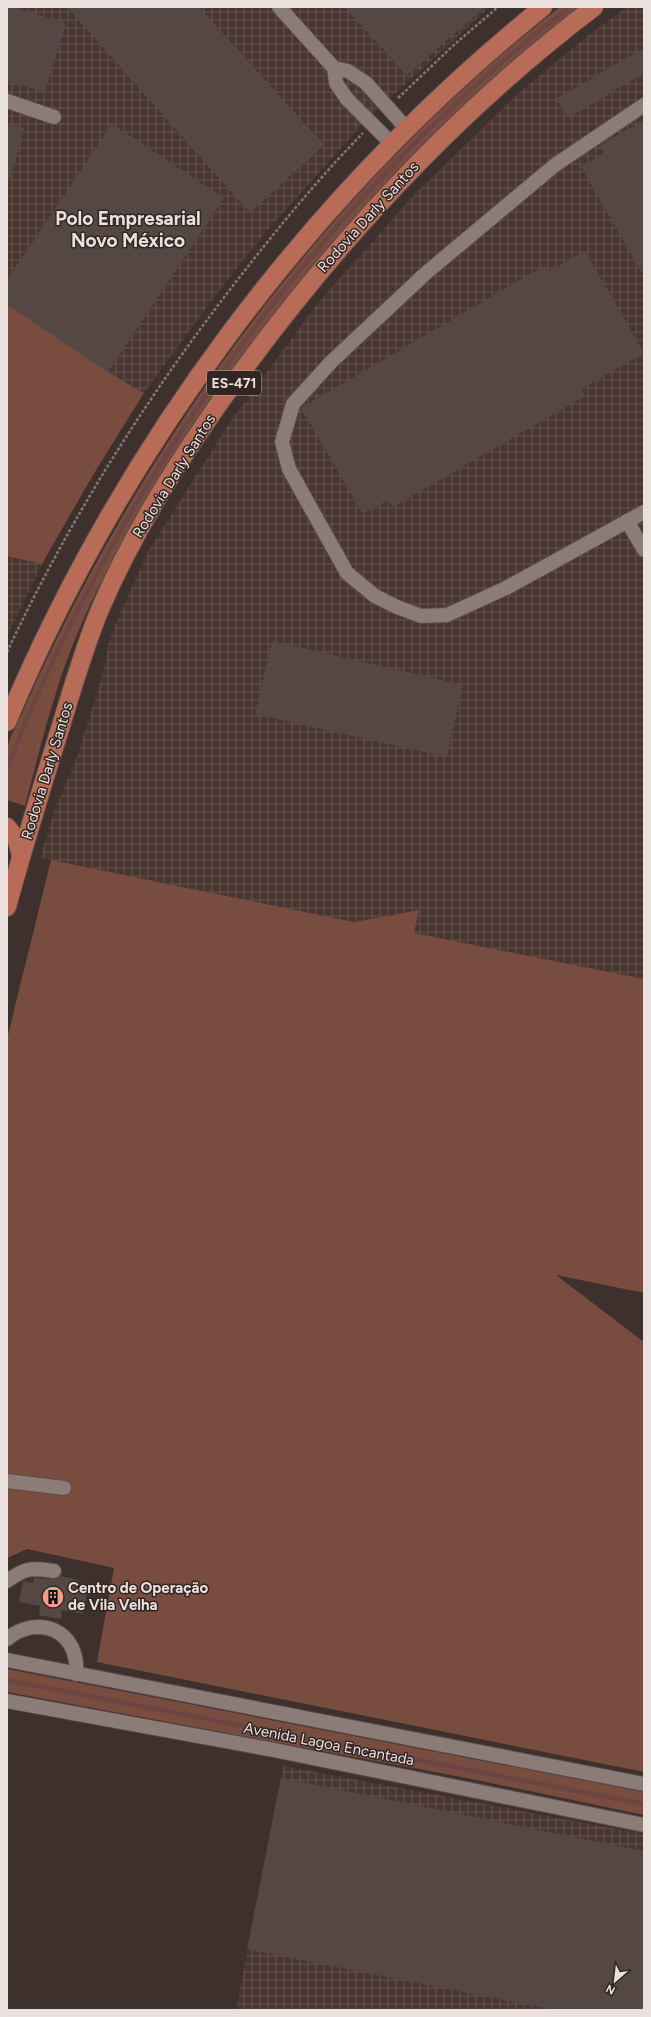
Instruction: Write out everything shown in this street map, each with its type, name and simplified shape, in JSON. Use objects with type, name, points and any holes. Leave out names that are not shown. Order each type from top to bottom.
[{"type":"main road","name":"Rodovia Darly Santos","points":[[7,722],[40,647],[81,567],[126,488],[175,412],[228,338],[282,267],[344,194],[407,129],[475,64],[543,7]]},
{"type":"main road","name":"Rodovia Darly Santos","points":[[7,907],[21,856],[84,653],[101,607],[153,505],[201,430],[253,357],[307,286],[398,182],[496,87],[594,7]]},
{"type":"main road","points":[[7,827],[17,840],[21,856]]},
{"type":"street","points":[[279,7],[334,68],[336,83],[347,98],[392,144]]},
{"type":"street","points":[[334,68],[348,70],[366,83],[407,129]]},
{"type":"street","points":[[7,101],[54,117]]},
{"type":"street","points":[[644,105],[555,165],[426,273],[331,362],[293,404],[282,442],[289,470],[347,573],[375,596],[397,607],[421,616],[448,615],[506,588],[644,512]]},
{"type":"street","points":[[627,521],[644,550]]},
{"type":"street","points":[[7,1481],[64,1488]]},
{"type":"street","points":[[7,1581],[22,1570],[33,1568],[54,1571]]},
{"type":"street","points":[[7,1640],[20,1631],[33,1627],[45,1626],[57,1631],[67,1640],[74,1651],[77,1662],[76,1674]]},
{"type":"street","name":"Avenida Lagoa Encantada","points":[[7,1660],[644,1784]]},
{"type":"street","name":"Avenida Lagoa Encantada","points":[[7,1701],[274,1750],[644,1825]]},
{"type":"path","points":[[276,1742],[280,1722]]},
{"type":"shaded area","points":[[7,7],[490,7],[369,117],[264,234],[218,292],[144,393],[108,372],[7,304]]},
{"type":"shaded area","points":[[560,7],[580,7],[523,53],[468,102],[415,153],[365,206],[317,262],[271,319],[227,378],[145,504],[107,570],[85,616],[58,686],[25,806],[7,800],[6,756],[8,745],[58,636],[80,593],[126,511],[176,430],[230,351],[289,274],[352,201],[418,132],[488,67]]},
{"type":"shaded area","points":[[627,7],[644,7],[644,979],[414,933],[418,910],[354,922],[40,858],[55,809],[75,763],[103,674],[110,637],[149,550],[230,422],[318,303],[415,194],[522,90],[590,34]]},
{"type":"shaded area","points":[[7,304],[108,372],[144,393],[93,475],[42,564],[7,556]]},
{"type":"shaded area","points":[[7,556],[42,564],[7,636]]},
{"type":"shaded area","points":[[51,860],[354,922],[419,910],[414,933],[644,979],[644,1293],[556,1275],[644,1342],[644,1772],[97,1662],[114,1568],[27,1549],[7,1558],[7,1039]]},
{"type":"shaded area","points":[[7,1669],[644,1792],[644,1815],[467,1778],[7,1692]]},
{"type":"shaded area","points":[[283,1766],[644,1834],[644,2010],[236,2010]]},
{"type":"building","points":[[7,7],[13,7],[66,23],[45,92],[7,81]]},
{"type":"building","points":[[67,7],[199,7],[324,145],[250,213]]},
{"type":"building","points":[[344,7],[485,7],[407,75]]},
{"type":"building","points":[[644,48],[644,73],[568,118],[556,99]]},
{"type":"building","points":[[644,120],[644,276],[581,167],[605,153],[600,145]]},
{"type":"building","points":[[7,124],[24,128],[11,178],[7,177]]},
{"type":"building","points":[[112,124],[224,198],[108,372],[7,304],[7,280]]},
{"type":"building","points":[[585,251],[644,353],[581,389],[585,396],[393,507],[388,500],[363,514],[301,408],[544,266],[548,272]]},
{"type":"building","points":[[272,641],[463,685],[447,757],[255,714]]},
{"type":"building","name":"Centro de Operação de Vila Velha","points":[[61,1576],[79,1580],[77,1590],[87,1592],[83,1614],[62,1610],[61,1619],[39,1615],[40,1606],[19,1602],[23,1581],[33,1583],[34,1578],[53,1579]]},
{"type":"building","points":[[281,1778],[644,1851],[644,2010],[554,2010],[247,1949]]},
{"type":"waterway","points":[[7,768],[54,660],[108,554],[170,450],[238,350],[313,255],[394,165],[480,82],[570,7]]},
{"type":"waterway","points":[[7,1680],[644,1804]]},
{"type":"place","name":"Centro de Operação de Vila Velha","points":[[53,1597]]},
{"type":"district","name":"Polo Empresarial Novo México","points":[[128,229]]}]
